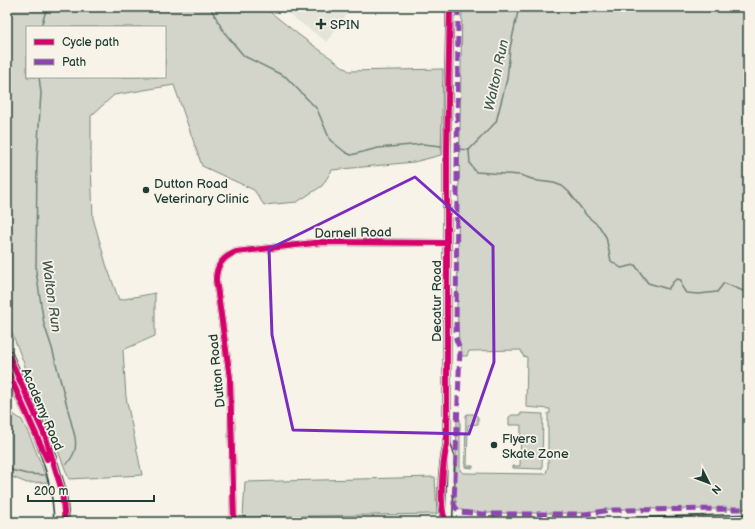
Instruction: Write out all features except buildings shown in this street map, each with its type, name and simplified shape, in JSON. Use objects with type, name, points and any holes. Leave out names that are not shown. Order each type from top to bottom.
[{"type":"main road","name":"Academy Road","points":[[7,352],[52,474],[58,512],[58,522]]},
{"type":"main road","name":"Academy Road","points":[[7,370],[46,438],[62,491],[65,522]]},
{"type":"street","name":"Decatur Road","points":[[446,522],[449,516],[450,458],[447,444],[447,243],[450,7]]},
{"type":"street","name":"Darnell Road","points":[[260,250],[322,242],[447,243]]},
{"type":"street","name":"Dutton Road","points":[[234,522],[230,378],[216,273],[217,267],[227,255],[236,252],[260,250]]},
{"type":"street","points":[[7,504],[7,522]]},
{"type":"street","points":[[618,522],[748,518]]},
{"type":"highlighted area","points":[[415,177],[493,246],[494,362],[469,434],[293,430],[272,335],[269,249]]},
{"type":"shaded area","points":[[7,7],[264,7],[299,35],[349,71],[443,69],[441,155],[414,162],[332,170],[322,186],[297,202],[264,205],[254,190],[202,166],[174,85],[114,95],[91,116],[93,218],[106,264],[119,300],[155,293],[155,336],[123,350],[126,397],[142,475],[69,479],[7,320]]},
{"type":"shaded area","name":"SPIN","points":[[279,7],[352,7],[327,42]]},
{"type":"shaded area","points":[[462,7],[748,7],[748,509],[610,509],[578,513],[480,513],[461,510],[455,505],[457,418],[460,419],[460,470],[463,473],[542,474],[546,473],[548,467],[548,413],[550,413],[550,409],[526,407],[527,357],[523,356],[521,350],[469,351],[467,356],[461,356],[457,307]]},
{"type":"shaded area","points":[[521,413],[543,414],[542,469],[513,468],[513,466],[520,466],[521,425],[509,425],[509,417],[512,415],[521,415]]},
{"type":"shaded area","points":[[13,414],[22,420],[48,482],[27,483],[7,475],[7,417]]},
{"type":"shaded area","points":[[474,414],[478,417],[478,424],[468,425],[467,466],[473,466],[473,468],[465,467],[466,415]]},
{"type":"shaded area","points":[[435,477],[437,514],[243,517],[245,482]]},
{"type":"waterway","name":"Walton Run","points":[[41,26],[47,7]]},
{"type":"waterway","name":"Walton Run","points":[[210,7],[224,32],[244,56],[286,77],[317,109],[330,140],[345,152],[351,155],[378,148],[423,144],[441,146]]},
{"type":"waterway","name":"Walton Run","points":[[469,150],[496,122],[507,79],[510,48],[519,7]]},
{"type":"waterway","name":"Walton Run","points":[[39,78],[41,93],[37,158],[36,271],[44,324],[52,348],[75,437],[76,445],[74,452],[67,464]]},
{"type":"waterway","name":"Walton Run","points":[[458,149],[469,150]]},
{"type":"waterway","points":[[469,150],[470,164],[476,172],[520,175],[538,181],[554,183],[562,186],[569,192],[587,216],[599,226],[606,237],[611,261],[621,268],[635,265],[648,283],[668,289],[677,279],[681,280],[682,287],[686,293],[699,294],[717,292],[724,283],[748,293]]},
{"type":"waterway","name":"Walton Run","points":[[7,469],[27,474],[44,475]]},
{"type":"marked path","points":[[458,7],[456,339],[460,349],[454,504],[456,508],[460,512],[481,514],[586,514],[610,510],[748,509]]},
{"type":"cycle path","points":[[446,522],[442,506],[442,495],[443,472],[447,444],[447,149],[450,7]]},
{"type":"cycle path","points":[[234,522],[230,378],[216,280],[217,270],[224,259],[236,252],[322,242],[447,243]]},
{"type":"cycle path","points":[[7,352],[46,438],[62,491],[65,522]]},
{"type":"cycle path","points":[[7,370],[47,459]]},
{"type":"place","name":"SPIN","points":[[321,24]]},
{"type":"place","name":"Dutton Road Veterinary Clinic","points":[[146,190]]},
{"type":"place","name":"Flyers Skate Zone","points":[[494,445]]}]
